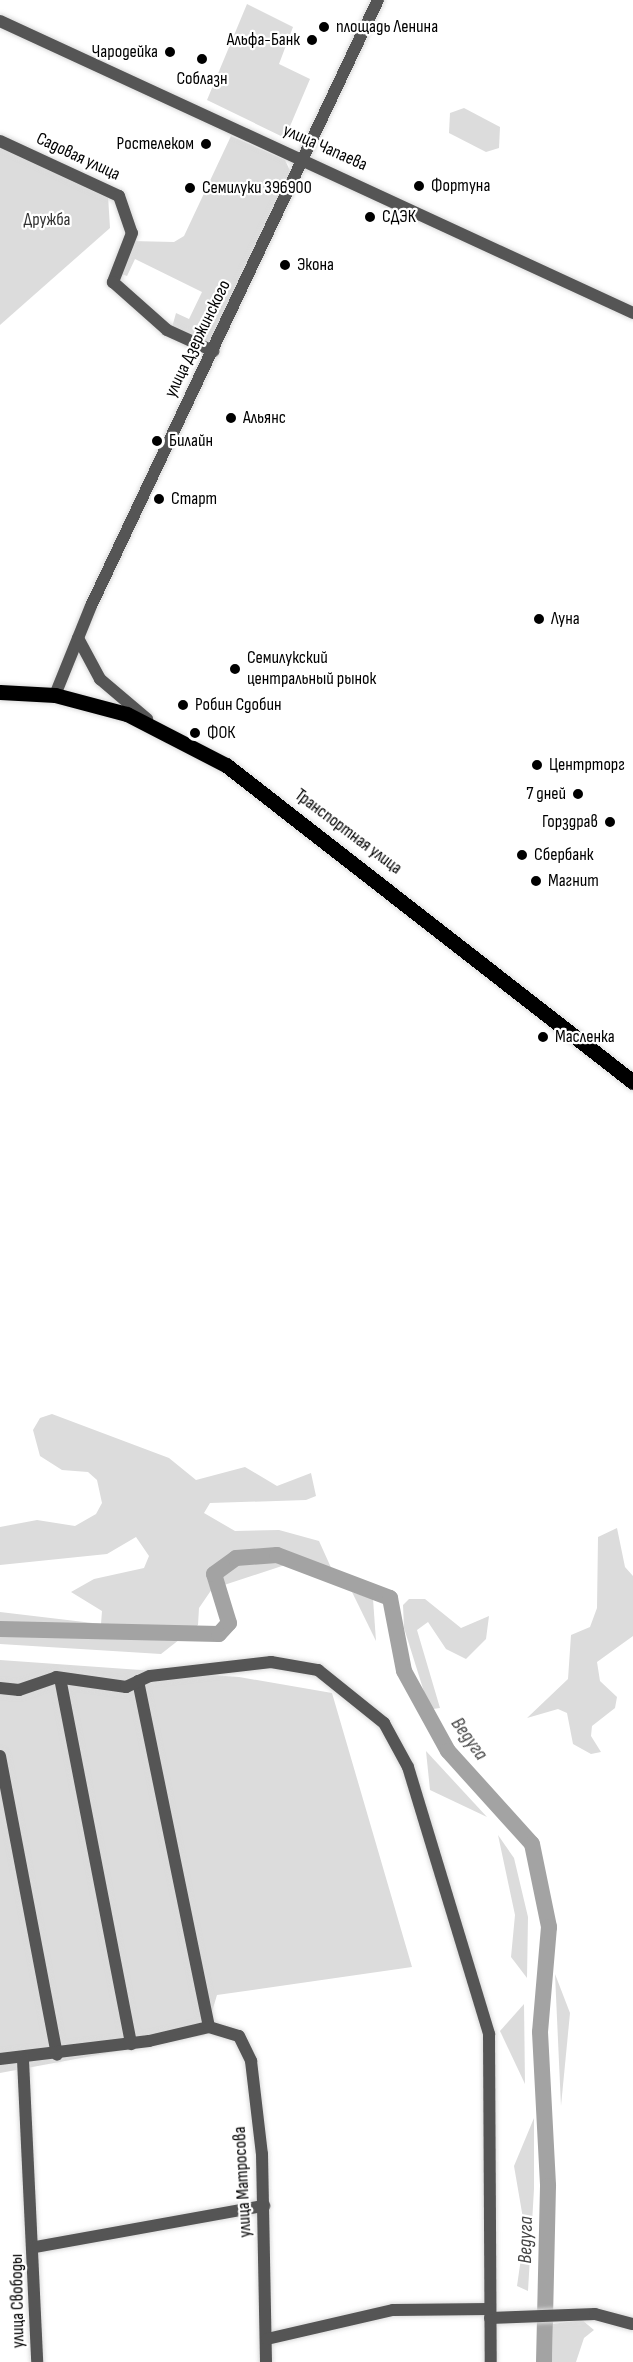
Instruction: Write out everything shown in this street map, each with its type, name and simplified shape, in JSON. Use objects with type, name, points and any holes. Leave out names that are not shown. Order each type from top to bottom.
[{"type":"main road","name":"Транспортная улица","points":[[0,692],[55,695],[158,727],[226,765],[313,829],[633,1082]]},
{"type":"street","name":"улица Дзержинского","points":[[55,695],[78,638],[378,0]]},
{"type":"street","name":"улица Чапаева","points":[[0,21],[305,158],[633,313]]},
{"type":"street","name":"Садовая улица","points":[[0,141],[119,196],[129,218],[132,233],[113,282],[167,330],[213,351]]},
{"type":"street","points":[[78,638],[100,680],[158,727]]},
{"type":"street","points":[[2,1692],[60,1678],[109,1687],[252,1661],[318,1670],[369,1707],[395,1741],[453,1902],[489,2034],[491,2362]]},
{"type":"street","points":[[60,1678],[131,2044]]},
{"type":"street","points":[[0,2059],[23,2060],[131,2044],[209,2027],[138,1682]]},
{"type":"street","points":[[0,1756],[57,2055]]},
{"type":"street","name":"улица Матросова","points":[[209,2027],[239,2036],[251,2061],[264,2206],[266,2362]]},
{"type":"street","name":"улица Свободы","points":[[23,2060],[34,2247],[37,2362]]},
{"type":"street","points":[[34,2247],[264,2206]]},
{"type":"street","points":[[267,2339],[393,2310],[490,2314],[561,2313],[633,2324]]},
{"type":"green space","points":[[247,4],[293,27],[279,64],[310,79],[285,138],[207,100]]},
{"type":"green space","points":[[464,108],[500,127],[499,148],[486,152],[449,133],[450,113]]},
{"type":"green space","points":[[231,136],[285,160],[292,175],[211,341],[204,345],[171,331],[176,313],[189,319],[202,292],[135,259],[127,276],[119,273],[131,241],[174,242],[184,236]]},
{"type":"green space","name":"Дружба","points":[[0,147],[108,196],[110,228],[0,325]]},
{"type":"green space","points":[[52,1414],[169,1458],[196,1480],[245,1467],[277,1486],[311,1473],[316,1496],[306,1500],[210,1503],[204,1513],[235,1531],[279,1530],[319,1541],[333,1572],[321,1566],[282,1566],[212,1589],[199,1608],[198,1625],[161,1654],[0,1644],[0,1612],[101,1624],[102,1611],[71,1592],[94,1579],[144,1568],[149,1556],[136,1537],[107,1554],[0,1565],[0,1527],[37,1520],[75,1526],[96,1514],[102,1503],[97,1480],[88,1472],[62,1470],[40,1456],[33,1430],[40,1418]]},
{"type":"green space","points":[[617,1528],[625,1567],[633,1576],[633,1636],[597,1662],[600,1681],[617,1697],[615,1708],[592,1726],[591,1736],[601,1752],[591,1754],[573,1744],[567,1713],[558,1709],[527,1718],[568,1679],[571,1635],[590,1627],[597,1608],[598,1537]]},
{"type":"green space","points":[[352,1592],[373,1599],[376,1641]]},
{"type":"green space","points":[[409,1599],[425,1599],[461,1628],[489,1616],[486,1639],[466,1659],[446,1649],[428,1622],[417,1630],[440,1708],[433,1709],[425,1695],[404,1628],[403,1605]]},
{"type":"green space","points":[[0,1660],[239,1677],[332,1693],[412,1967],[217,1995],[205,2035],[0,2073]]},
{"type":"green space","points":[[426,1751],[487,1817],[430,1790]]},
{"type":"green space","points":[[498,1835],[514,1858],[528,1917],[527,1978],[511,1957],[515,1915]]},
{"type":"green space","points":[[555,1974],[570,2013],[561,2106]]},
{"type":"green space","points":[[524,2004],[525,2084],[500,2031]]},
{"type":"green space","points":[[534,2118],[534,2189],[528,2291],[517,2286],[525,2230],[514,2166]]},
{"type":"green space","points":[[582,2320],[594,2330],[584,2338],[576,2362],[552,2362],[553,2324]]},
{"type":"waterway","name":"Ведуга","points":[[0,1629],[219,1634],[229,1623],[214,1574],[236,1558],[277,1555],[390,1598],[404,1671],[448,1751],[532,1844],[549,1927],[540,2032],[548,2186],[544,2362]]},
{"type":"place","name":"площадь Ленина","points":[[324,27]]},
{"type":"place","name":"Альфа-Банк","points":[[312,40]]},
{"type":"place","name":"Чародейка","points":[[170,52]]},
{"type":"place","name":"Соблазн","points":[[202,59]]},
{"type":"place","name":"Ростелеком","points":[[206,144]]},
{"type":"place","name":"Фортуна","points":[[419,186]]},
{"type":"place","name":"Семилуки 396900","points":[[190,188]]},
{"type":"place","name":"СДЭК","points":[[370,217]]},
{"type":"place","name":"Экона","points":[[285,265]]},
{"type":"place","name":"Альянс","points":[[231,418]]},
{"type":"place","name":"Билайн","points":[[157,441]]},
{"type":"place","name":"Старт","points":[[159,499]]},
{"type":"place","name":"Луна","points":[[539,619]]},
{"type":"place","name":"Семилукский центральный рынок","points":[[235,669]]},
{"type":"place","name":"Робин Сдобин","points":[[183,705]]},
{"type":"place","name":"ФОК","points":[[195,733]]},
{"type":"place","name":"Центрторг","points":[[537,765]]},
{"type":"place","name":"7 дней","points":[[578,794]]},
{"type":"place","name":"Горздрав","points":[[610,822]]},
{"type":"place","name":"Сбербанк","points":[[522,855]]},
{"type":"place","name":"Магнит","points":[[536,881]]},
{"type":"place","name":"Масленка","points":[[543,1037]]}]
